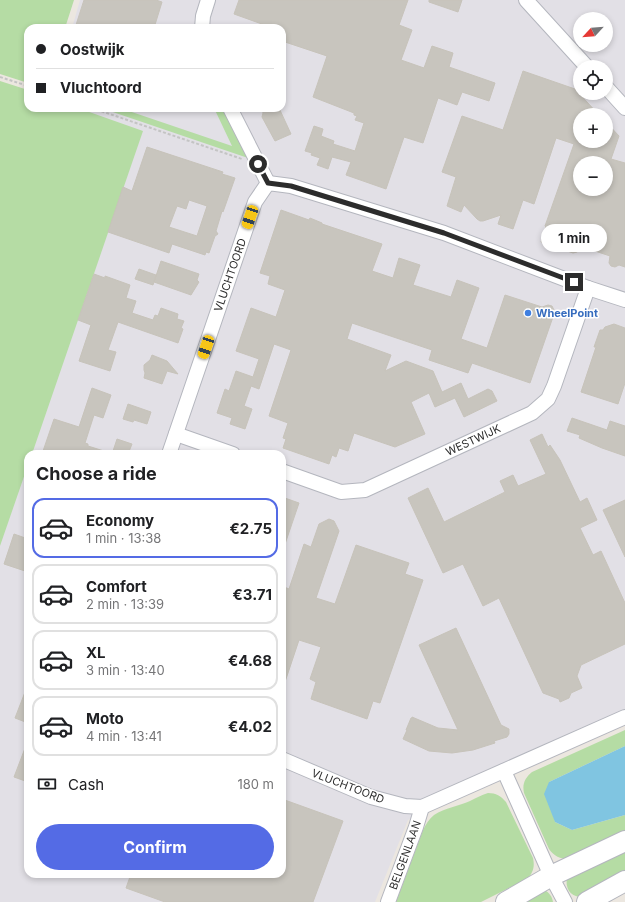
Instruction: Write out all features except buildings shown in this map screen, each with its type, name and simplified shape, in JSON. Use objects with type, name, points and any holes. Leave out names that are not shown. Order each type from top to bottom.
[{"type":"main road","points":[[506,902],[551,876],[625,841]]},
{"type":"main road","points":[[587,902],[625,881]]},
{"type":"street","points":[[202,24],[208,0]]},
{"type":"street","points":[[526,0],[581,60]]},
{"type":"street","points":[[613,95],[625,108]]},
{"type":"street","points":[[232,112],[268,183],[291,186],[444,233],[588,288],[625,300]]},
{"type":"street","name":"VLUCHTOORD","points":[[170,450],[255,202],[268,183]]},
{"type":"street","name":"WESTWIJK","points":[[286,472],[341,492],[364,490],[532,413],[548,399],[554,386],[588,288]]},
{"type":"street","points":[[176,434],[222,450]]},
{"type":"street","name":"VLUCHTOORD","points":[[286,761],[371,797],[405,806],[422,807],[625,717]]},
{"type":"street","points":[[504,771],[551,876],[565,902]]},
{"type":"street","name":"BELGENLAAN","points":[[388,902],[416,828],[422,807]]},
{"type":"path","points":[[0,77],[24,85]]},
{"type":"path","points":[[104,112],[258,164]]},
{"type":"shaded area","points":[[80,0],[625,0],[625,720],[408,820],[375,902],[0,902],[0,545],[24,470],[24,878],[286,878],[286,450],[29,450],[49,112],[286,112],[286,24],[73,24]]},
{"type":"green space","points":[[0,0],[74,0],[66,24],[24,24],[24,82],[0,74]]},
{"type":"green space","points":[[0,81],[24,89],[24,112],[89,112],[143,131],[33,450],[24,450],[24,477],[0,546]]},
{"type":"green space","points":[[113,112],[132,112],[232,146],[216,112],[225,112],[248,158]]},
{"type":"green space","points":[[625,730],[625,746],[549,782],[555,822],[572,830],[625,815],[625,834],[569,859],[558,857],[549,849],[524,793],[523,787],[526,779],[532,772]]},
{"type":"green space","points":[[488,793],[498,795],[506,802],[533,858],[534,867],[529,877],[481,902],[396,902],[423,830],[429,820],[438,813]]},
{"type":"green space","points":[[625,847],[625,874],[580,897],[573,895],[569,891],[567,878]]},
{"type":"green space","points":[[545,890],[552,898],[553,902],[520,902]]},
{"type":"water","points":[[625,746],[625,815],[572,830],[555,822],[544,794],[549,782]]},
{"type":"place","name":"WheelPoint","points":[[528,313]]},
{"type":"route","points":[[258,164],[268,183],[291,186],[444,233],[574,282]]}]
